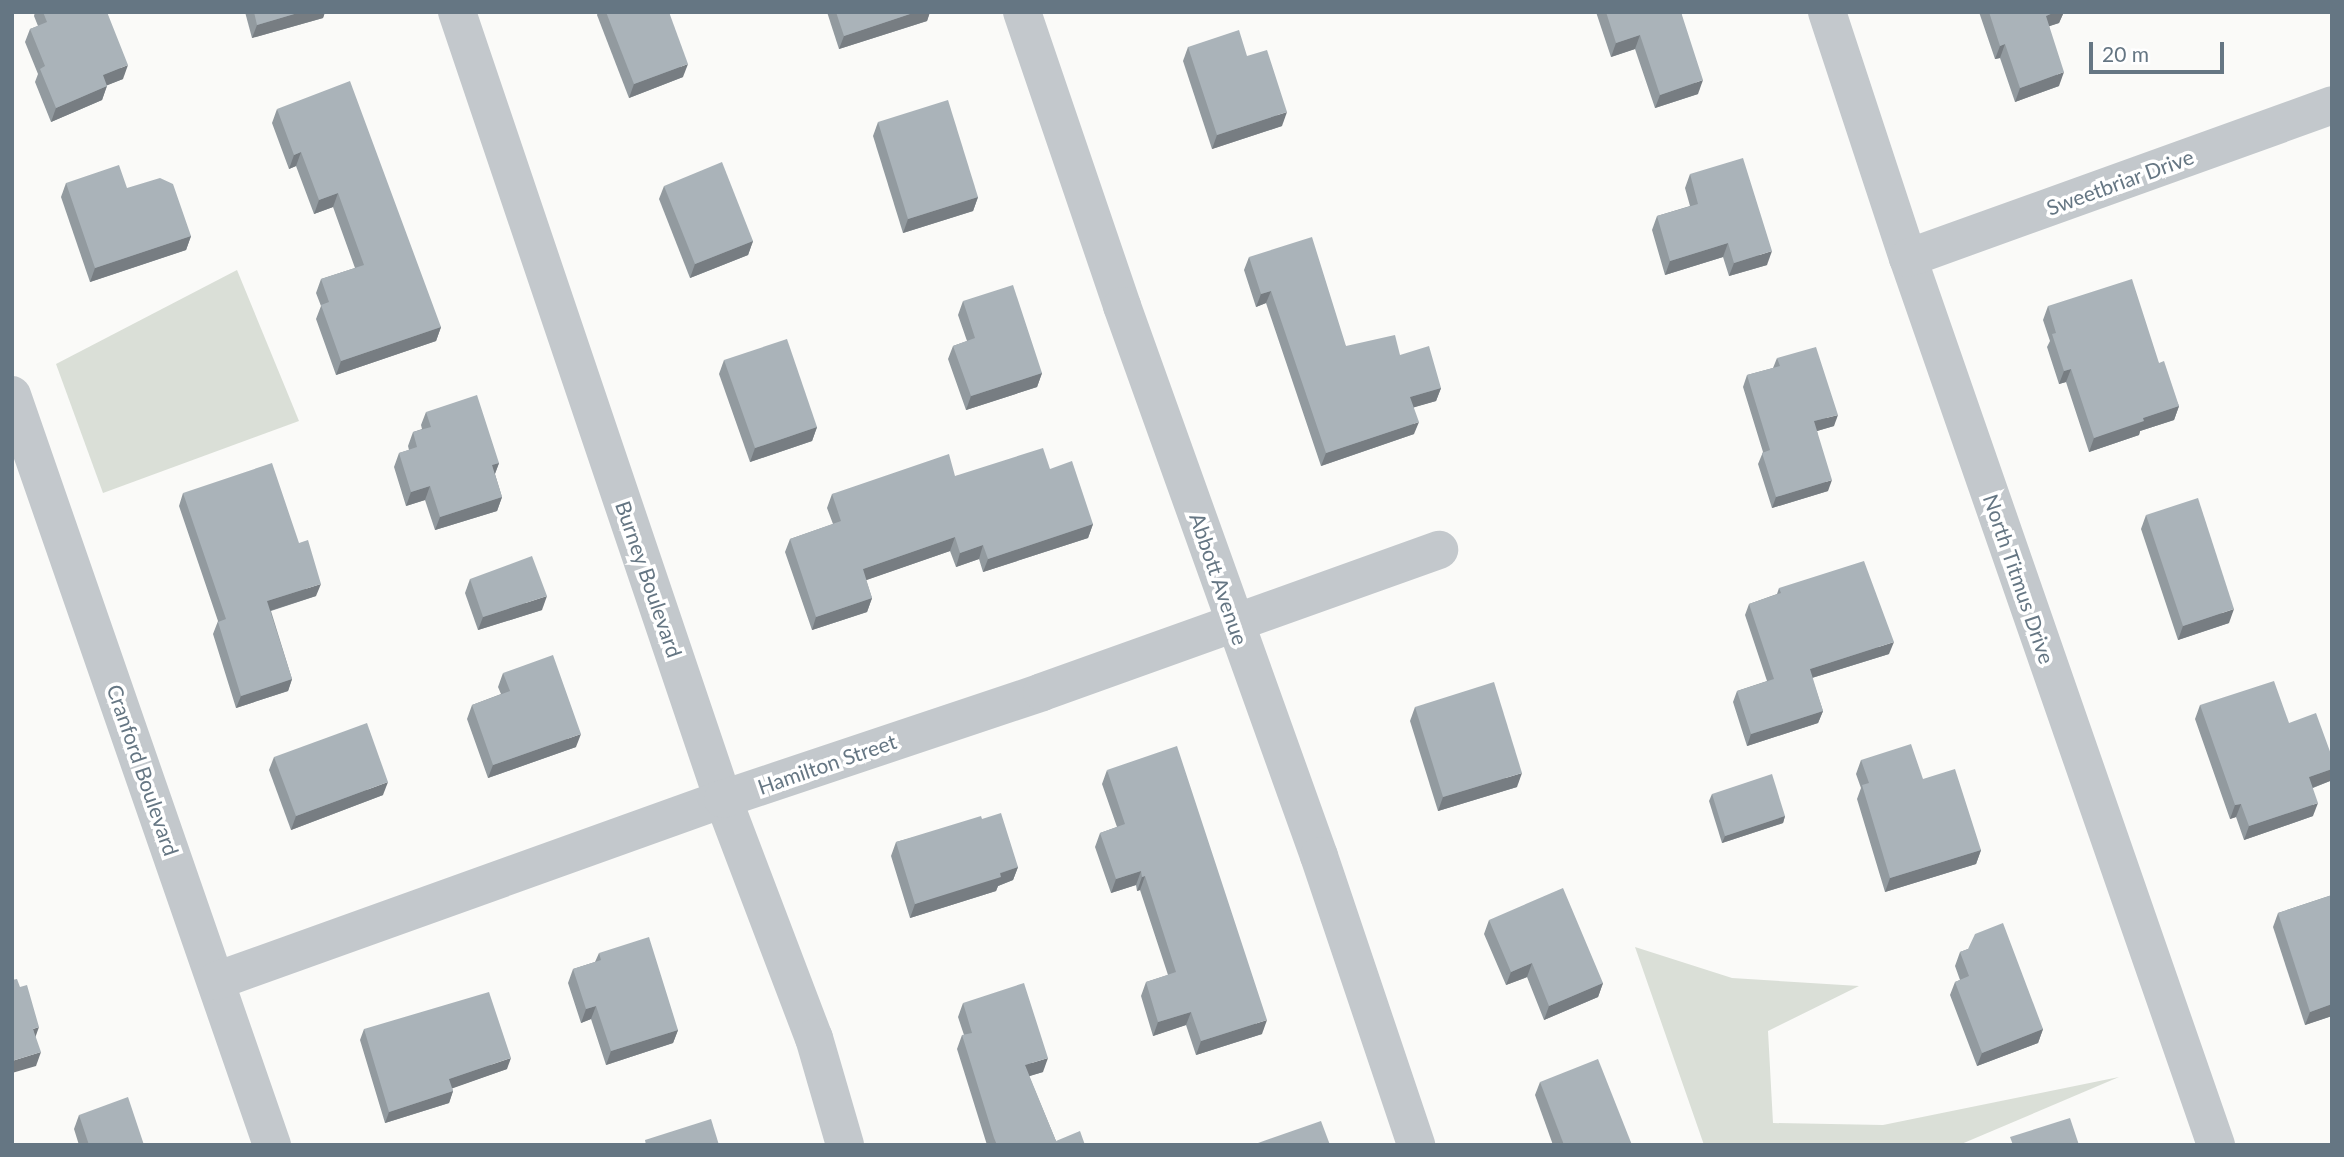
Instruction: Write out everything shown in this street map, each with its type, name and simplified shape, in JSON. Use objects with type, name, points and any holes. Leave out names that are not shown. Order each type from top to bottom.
[{"type":"street","name":"Burney Boulevard","points":[[457,12],[723,799],[814,1038],[845,1145]]},
{"type":"street","name":"Abbott Avenue","points":[[1022,12],[1234,624],[1319,856],[1416,1145]]},
{"type":"street","name":"North Titmus Drive","points":[[1827,12],[1908,258],[2216,1145]]},
{"type":"street","name":"Sweetbriar Drive","points":[[1908,258],[2332,105]]},
{"type":"street","name":"Cranford Boulevard","points":[[12,395],[272,1145]]},
{"type":"street","name":"Hamilton Street","points":[[216,981],[723,799],[1234,624],[1439,550]]},
{"type":"shaded area","points":[[237,270],[299,421],[103,493],[56,364]]},
{"type":"shaded area","points":[[1635,947],[1732,978],[1859,986],[1768,1031],[1773,1123],[1883,1125],[2119,1077],[1959,1145],[1704,1145]]},
{"type":"building","points":[[43,12],[107,12],[128,65],[103,75],[107,86],[56,108],[40,69],[45,66],[30,29],[47,22]]},
{"type":"building","points":[[254,12],[301,12],[257,25]]},
{"type":"building","points":[[606,12],[669,12],[688,64],[634,84]]},
{"type":"building","points":[[836,12],[916,12],[844,36]]},
{"type":"building","points":[[1606,12],[1681,12],[1703,80],[1660,95],[1640,35],[1616,43]]},
{"type":"building","points":[[1989,12],[2055,12],[2046,16],[2064,72],[2020,88],[2005,44],[2000,46]]},
{"type":"building","points":[[1239,30],[1247,56],[1267,50],[1287,112],[1217,135],[1188,47]]},
{"type":"building","points":[[350,81],[441,327],[341,361],[321,305],[329,302],[321,279],[364,265],[338,193],[319,200],[301,152],[294,155],[277,109]]},
{"type":"building","points":[[948,100],[978,197],[908,219],[878,122]]},
{"type":"building","points":[[1743,158],[1772,251],[1734,263],[1728,243],[1670,261],[1657,216],[1698,204],[1690,174]]},
{"type":"building","points":[[722,162],[753,241],[695,264],[664,186]]},
{"type":"building","points":[[119,165],[127,188],[160,178],[173,184],[191,236],[95,268],[66,183]]},
{"type":"building","points":[[1312,237],[1346,346],[1395,335],[1400,355],[1429,346],[1441,388],[1410,397],[1419,422],[1326,453],[1271,291],[1261,294],[1249,257]]},
{"type":"building","points":[[2132,279],[2159,363],[2164,361],[2179,406],[2094,438],[2071,369],[2064,371],[2052,334],[2056,333],[2048,306]]},
{"type":"building","points":[[1013,285],[1042,373],[971,396],[953,346],[975,338],[963,301]]},
{"type":"building","points":[[787,339],[817,427],[755,448],[724,360]]},
{"type":"building","points":[[1816,347],[1838,415],[1814,421],[1832,480],[1776,497],[1762,453],[1770,450],[1747,375],[1780,366],[1777,358]]},
{"type":"building","points":[[477,395],[499,463],[492,465],[502,497],[440,517],[430,486],[411,492],[399,453],[417,447],[413,432],[431,427],[426,412]]},
{"type":"building","points":[[1043,448],[1050,469],[1072,461],[1093,524],[988,559],[983,545],[960,553],[955,537],[863,569],[872,598],[816,617],[790,539],[841,521],[832,494],[949,454],[955,476]]},
{"type":"building","points":[[272,463],[299,543],[308,540],[321,584],[267,601],[292,679],[241,696],[218,622],[226,619],[183,493]]},
{"type":"building","points":[[2198,498],[2234,609],[2183,626],[2146,515]]},
{"type":"building","points":[[532,556],[547,596],[483,617],[470,579]]},
{"type":"building","points":[[1864,561],[1894,642],[1810,669],[1823,711],[1751,734],[1737,691],[1774,679],[1749,604],[1781,593],[1779,588]]},
{"type":"building","points":[[553,655],[581,734],[493,765],[472,705],[510,691],[503,673]]},
{"type":"building","points":[[2274,681],[2289,723],[2316,713],[2332,757],[2332,769],[2309,777],[2318,803],[2249,826],[2241,804],[2235,805],[2200,705]]},
{"type":"building","points":[[1494,682],[1522,773],[1443,797],[1415,707]]},
{"type":"building","points":[[367,723],[388,782],[296,816],[274,757]]},
{"type":"building","points":[[1911,744],[1923,779],[1955,769],[1981,850],[1890,878],[1862,785],[1869,783],[1861,760]]},
{"type":"building","points":[[1177,746],[1267,1020],[1201,1041],[1191,1012],[1158,1022],[1146,982],[1176,972],[1145,876],[1142,877],[1141,871],[1116,879],[1100,833],[1125,824],[1107,770]]},
{"type":"building","points":[[1772,774],[1785,816],[1725,836],[1712,794]]},
{"type":"building","points":[[1001,813],[1018,867],[1000,873],[1001,877],[915,904],[896,842],[981,816],[982,819]]},
{"type":"building","points":[[1563,888],[1603,983],[1549,1006],[1532,963],[1511,972],[1489,920]]},
{"type":"building","points":[[2332,895],[2332,1004],[2310,1012],[2278,913]]},
{"type":"building","points":[[2003,923],[2043,1029],[1982,1053],[1955,982],[1969,976],[1960,952],[1968,949],[1975,934]]},
{"type":"building","points":[[649,937],[678,1030],[611,1051],[596,1006],[586,1009],[573,969],[601,960],[599,953]]},
{"type":"building","points":[[17,979],[20,987],[27,985],[39,1027],[33,1029],[41,1052],[12,1061],[12,980]]},
{"type":"building","points":[[1024,983],[1048,1058],[1025,1065],[1056,1141],[1080,1131],[1085,1145],[997,1145],[994,1138],[962,1035],[972,1033],[963,1003]]},
{"type":"building","points":[[489,992],[511,1058],[449,1079],[453,1091],[389,1112],[364,1029]]},
{"type":"building","points":[[1598,1059],[1632,1145],[1564,1145],[1540,1082]]},
{"type":"building","points":[[128,1097],[144,1145],[89,1145],[79,1115]]},
{"type":"building","points":[[2070,1118],[2079,1145],[2013,1145],[2010,1137]]},
{"type":"building","points":[[711,1119],[719,1145],[646,1145],[645,1140]]},
{"type":"building","points":[[1321,1121],[1330,1145],[1258,1143]]}]
